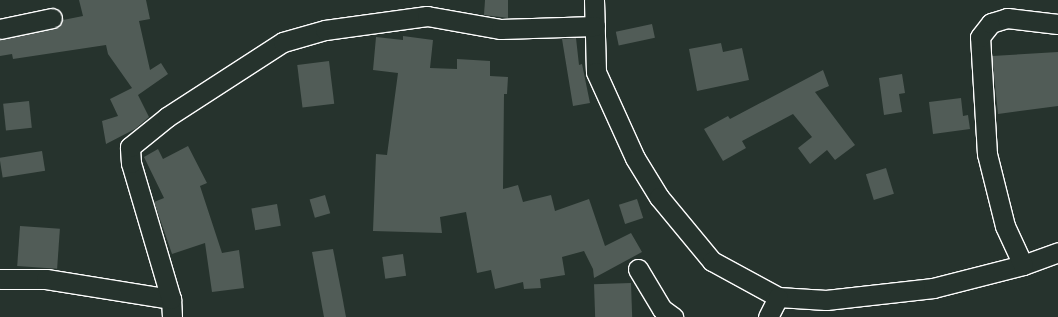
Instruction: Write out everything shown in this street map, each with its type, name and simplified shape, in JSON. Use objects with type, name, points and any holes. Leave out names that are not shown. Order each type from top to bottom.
[{"type":"street","points":[[594,0],[596,72],[635,158],[659,197],[712,261],[778,296],[826,300],[933,288],[1023,265],[1058,252]]},
{"type":"street","points":[[0,279],[46,279],[171,308],[130,163],[130,147],[167,117],[277,47],[325,30],[427,16],[501,30],[595,26]]},
{"type":"street","points":[[0,29],[52,18]]},
{"type":"street","points":[[1023,265],[1005,226],[987,154],[980,36],[991,23],[1007,18],[1058,24]]},
{"type":"street","points":[[638,269],[663,314]]},
{"type":"street","points":[[766,316],[778,296]]},
{"type":"building","points":[[79,0],[146,0],[150,19],[139,21],[150,70],[161,63],[168,74],[138,95],[149,117],[135,129],[106,144],[102,121],[118,116],[110,99],[132,88],[108,54],[106,45],[13,59],[12,54],[0,56],[0,40],[54,29],[63,20],[83,16]]},
{"type":"building","points":[[485,0],[508,0],[508,18],[484,15]]},
{"type":"building","points":[[652,24],[655,38],[619,45],[616,32]]},
{"type":"building","points":[[403,36],[433,40],[430,68],[457,69],[457,59],[490,61],[490,76],[508,77],[507,94],[504,94],[503,189],[518,185],[523,202],[551,195],[555,211],[589,199],[605,246],[631,233],[642,252],[594,278],[593,269],[584,251],[562,257],[565,275],[540,279],[541,288],[524,289],[523,282],[495,289],[491,270],[477,273],[466,212],[440,217],[442,233],[373,231],[376,154],[387,155],[398,73],[373,70],[376,37],[403,40]]},
{"type":"building","points":[[576,38],[579,65],[582,64],[590,103],[573,106],[562,39]]},
{"type":"building","points":[[721,43],[723,52],[742,48],[749,80],[697,91],[689,49]]},
{"type":"building","points":[[1058,52],[1058,106],[998,114],[992,56]]},
{"type":"building","points":[[329,61],[334,104],[302,108],[297,65]]},
{"type":"building","points":[[823,70],[829,86],[815,92],[855,145],[835,160],[827,150],[810,164],[798,148],[812,137],[793,114],[742,141],[746,148],[723,161],[704,129],[728,116],[730,119]]},
{"type":"building","points":[[902,74],[905,93],[899,94],[902,112],[884,115],[879,78]]},
{"type":"building","points":[[961,98],[963,116],[968,115],[970,129],[933,134],[929,102]]},
{"type":"building","points":[[29,101],[32,128],[6,131],[3,104]]},
{"type":"building","points":[[188,146],[207,183],[200,186],[222,253],[239,250],[244,288],[212,292],[205,243],[172,254],[154,202],[164,198],[144,157],[158,149],[163,159]]},
{"type":"building","points":[[42,151],[45,171],[3,177],[0,158]]},
{"type":"building","points":[[886,168],[894,194],[874,200],[866,174]]},
{"type":"building","points":[[325,195],[330,213],[315,218],[310,199]]},
{"type":"building","points":[[637,199],[643,218],[625,224],[619,205]]},
{"type":"building","points":[[277,204],[281,226],[255,230],[251,209]]},
{"type":"building","points":[[20,226],[60,229],[57,269],[17,266]]},
{"type":"building","points":[[333,249],[346,317],[324,317],[312,252]]},
{"type":"building","points":[[403,254],[406,276],[385,279],[382,257]]},
{"type":"building","points":[[631,283],[632,317],[595,317],[594,284]]}]
